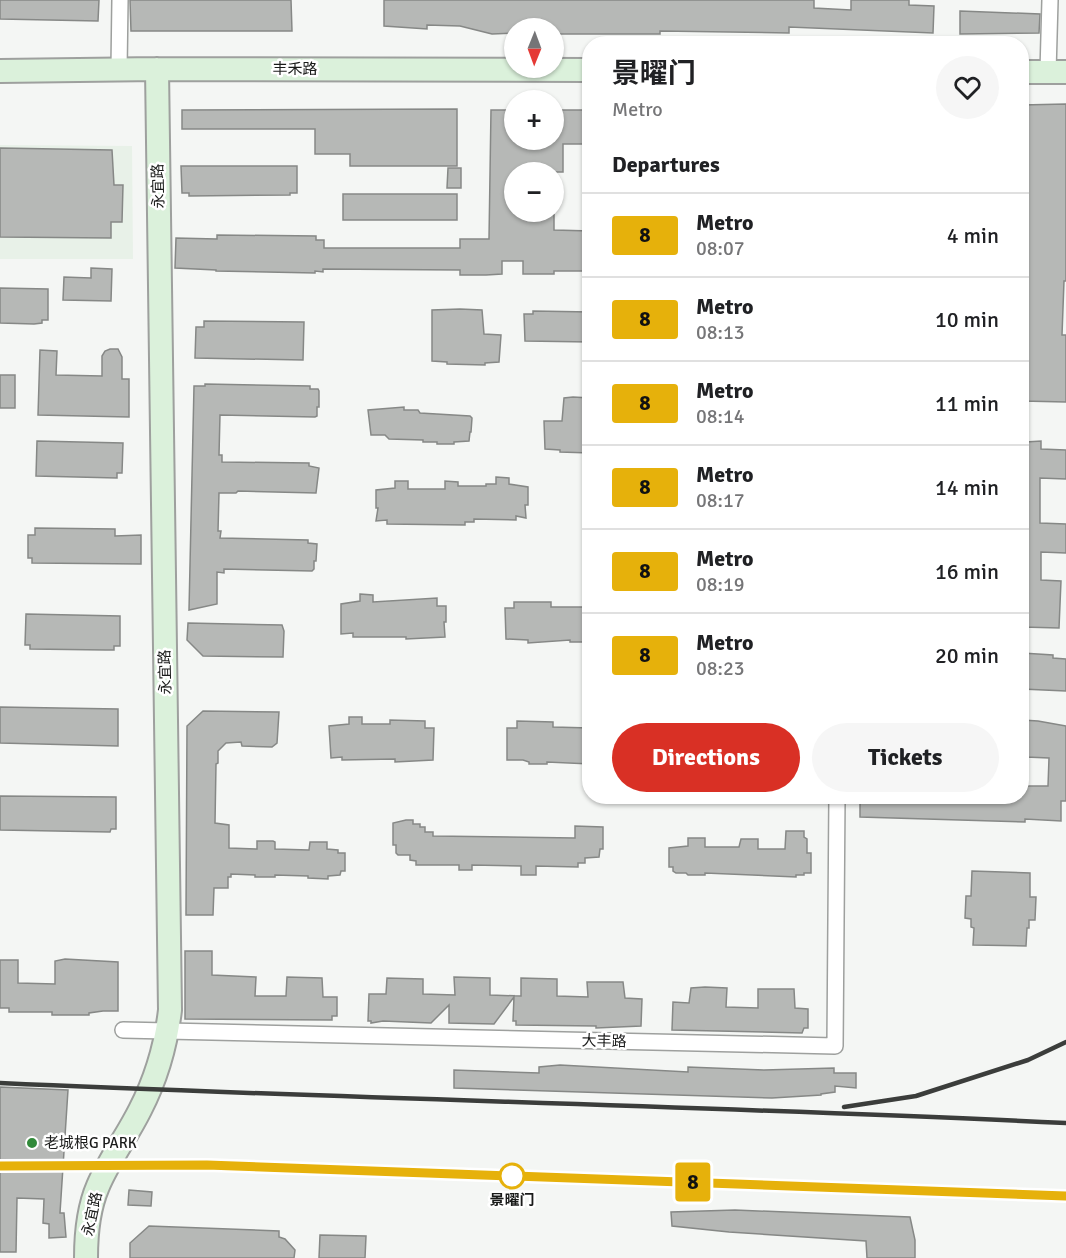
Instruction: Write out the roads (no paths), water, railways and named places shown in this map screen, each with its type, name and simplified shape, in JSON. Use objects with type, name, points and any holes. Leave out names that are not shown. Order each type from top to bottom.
[{"type":"street","points":[[118,69],[120,0]]},
{"type":"street","points":[[1029,72],[1057,72],[1050,0]]},
{"type":"street","name":"永宜路","points":[[86,1258],[88,1220],[98,1186],[146,1097],[168,1031],[170,989],[157,69]]},
{"type":"street","name":"丰禾路","points":[[0,71],[582,70]]},
{"type":"street","name":"大丰路","points":[[123,1030],[835,1046],[837,804]]},
{"type":"railway","points":[[844,1107],[916,1096],[1028,1060],[1066,1042]]},
{"type":"railway","points":[[0,1083],[1066,1123]]},
{"type":"metro line","name":"8","points":[[0,1166],[207,1165],[1066,1196]]},
{"type":"place","name":"老城根G PARK","points":[[32,1143]]},
{"type":"place","name":"景曜门","points":[[512,1176]]}]
